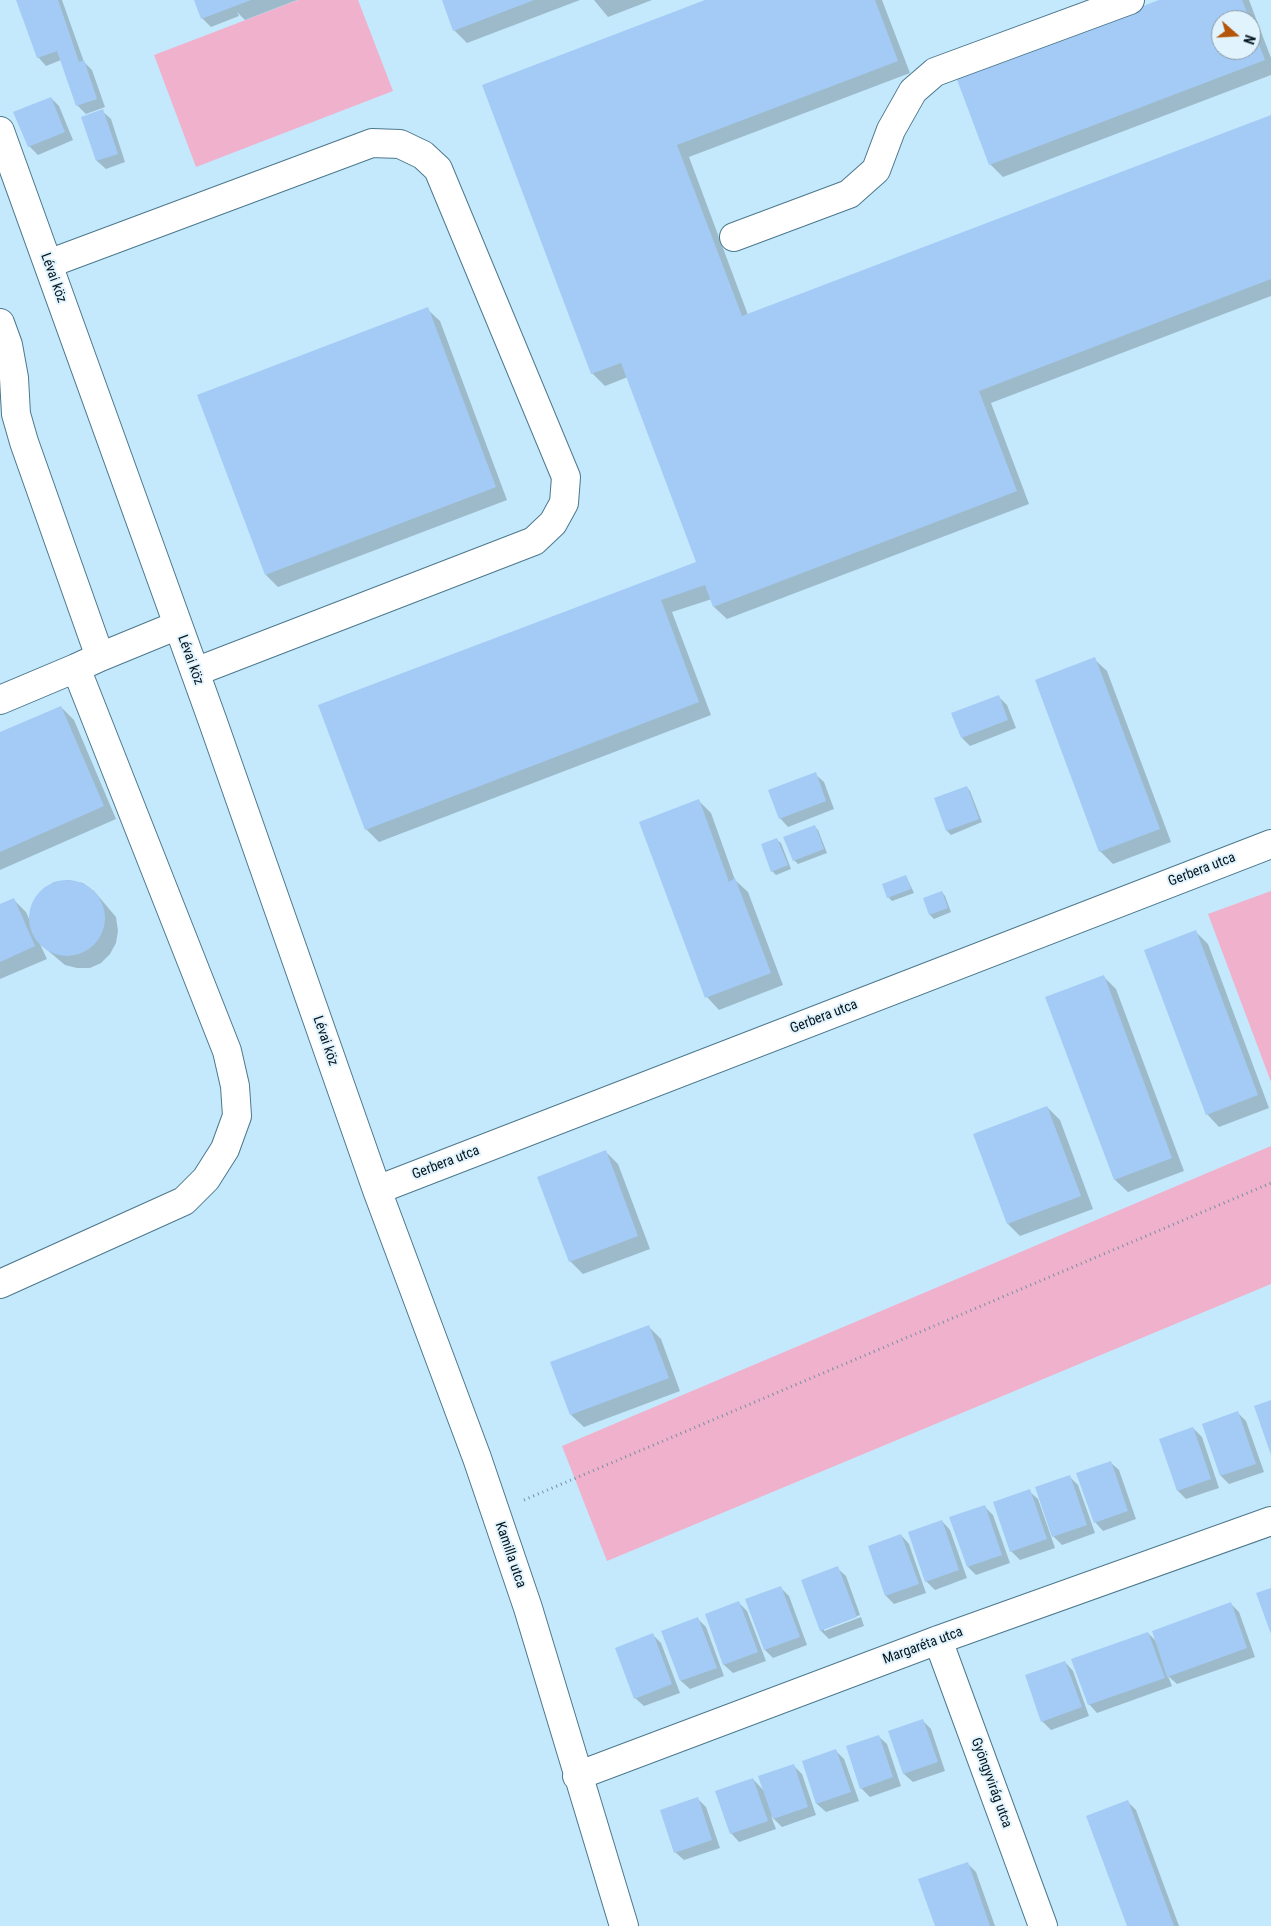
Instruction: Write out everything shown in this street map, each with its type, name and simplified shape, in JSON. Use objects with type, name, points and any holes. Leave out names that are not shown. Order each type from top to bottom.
[{"type":"street","points":[[734,237],[849,194],[876,170],[891,130],[913,91],[935,72],[1130,0]]},
{"type":"street","name":"Lévai köz","points":[[0,131],[195,672],[377,1190]]},
{"type":"street","points":[[48,264],[372,143],[400,144],[423,155],[438,169],[566,477],[564,503],[554,523],[534,541],[195,672]]},
{"type":"street","points":[[0,323],[8,346],[14,378],[16,414],[88,663],[228,1051],[235,1086],[237,1116],[225,1149],[206,1179],[184,1201],[157,1216],[0,1284]]},
{"type":"street","points":[[0,700],[178,625]]},
{"type":"street","name":"Gerbera utca","points":[[377,1190],[1271,844]]},
{"type":"street","name":"Kamilla utca","points":[[377,1190],[478,1458],[528,1608],[576,1776],[624,1926]]},
{"type":"street","name":"Margaréta utca","points":[[576,1776],[938,1640],[1271,1521]]},
{"type":"street","name":"Gyöngyvirág utca","points":[[938,1640],[1043,1926]]},
{"type":"path","points":[[495,1512],[1271,1183]]},
{"type":"shaded area","points":[[298,0],[358,0],[393,91],[196,167],[154,55]]},
{"type":"shaded area","points":[[1271,891],[1271,1082],[1208,914]]},
{"type":"shaded area","points":[[1271,1146],[1271,1284],[607,1561],[562,1446]]},
{"type":"building","points":[[16,0],[58,0],[79,62],[84,60],[97,99],[76,106],[57,51],[37,58]]},
{"type":"building","points":[[194,0],[251,0],[201,19]]},
{"type":"building","points":[[442,0],[534,0],[453,31]]},
{"type":"building","points":[[705,0],[875,0],[898,61],[677,145],[742,316],[1271,115],[1271,279],[979,391],[1017,491],[713,607],[705,585],[661,600],[699,702],[365,830],[318,705],[696,562],[621,363],[591,374],[482,85]]},
{"type":"building","points":[[1159,0],[1242,0],[1246,10],[1211,10],[1211,60],[1261,60],[1261,50],[1265,60],[989,165],[956,77]]},
{"type":"building","points":[[51,97],[65,132],[28,147],[13,112]]},
{"type":"building","points":[[103,109],[118,154],[96,161],[81,117]]},
{"type":"building","points":[[428,307],[496,487],[265,575],[197,395]]},
{"type":"building","points":[[1095,657],[1160,829],[1099,852],[1035,680]]},
{"type":"building","points":[[999,695],[1008,720],[961,738],[951,713]]},
{"type":"building","points":[[61,706],[104,806],[0,852],[0,732]]},
{"type":"building","points":[[816,772],[826,801],[779,819],[768,790]]},
{"type":"building","points":[[967,786],[979,819],[946,831],[934,798]]},
{"type":"building","points":[[699,799],[729,882],[735,878],[771,973],[705,998],[639,822]]},
{"type":"building","points":[[815,825],[824,849],[793,861],[783,837]]},
{"type":"building","points":[[777,838],[788,865],[771,872],[761,844]]},
{"type":"building","points":[[906,875],[911,889],[887,898],[882,884]]},
{"type":"building","points":[[60,880],[74,880],[88,886],[99,897],[105,911],[102,933],[94,945],[74,956],[60,956],[46,950],[35,939],[29,925],[29,911],[35,897],[46,886]]},
{"type":"building","points":[[942,891],[948,908],[929,915],[923,898]]},
{"type":"building","points":[[14,898],[35,946],[0,962],[0,904]]},
{"type":"building","points":[[1196,930],[1258,1095],[1206,1115],[1144,950]]},
{"type":"building","points":[[1104,975],[1172,1158],[1114,1180],[1045,997]]},
{"type":"building","points":[[1047,1106],[1081,1196],[1007,1224],[973,1134]]},
{"type":"building","points":[[606,1150],[638,1236],[569,1262],[537,1177]]},
{"type":"building","points":[[649,1325],[669,1378],[570,1415],[550,1362]]},
{"type":"building","points":[[1271,1400],[1271,1455],[1254,1406]]},
{"type":"building","points":[[1238,1411],[1256,1464],[1220,1476],[1202,1424]]},
{"type":"building","points":[[1193,1427],[1211,1479],[1177,1491],[1159,1439]]},
{"type":"building","points":[[1111,1461],[1128,1511],[1094,1523],[1076,1473]]},
{"type":"building","points":[[1070,1475],[1087,1525],[1052,1537],[1035,1487]]},
{"type":"building","points":[[1030,1489],[1047,1539],[1010,1552],[993,1502]]},
{"type":"building","points":[[985,1505],[1002,1555],[967,1567],[949,1517]]},
{"type":"building","points":[[942,1520],[959,1570],[925,1582],[908,1532]]},
{"type":"building","points":[[901,1534],[919,1584],[885,1596],[868,1546]]},
{"type":"building","points":[[838,1566],[857,1617],[820,1631],[801,1580]]},
{"type":"building","points":[[781,1586],[800,1637],[764,1650],[745,1599]]},
{"type":"building","points":[[1271,1588],[1271,1634],[1256,1593]]},
{"type":"building","points":[[739,1601],[758,1652],[723,1665],[705,1614]]},
{"type":"building","points":[[1231,1602],[1247,1648],[1167,1677],[1152,1631]]},
{"type":"building","points":[[698,1617],[717,1668],[680,1681],[661,1631]]},
{"type":"building","points":[[1148,1632],[1165,1678],[1088,1705],[1071,1659]]},
{"type":"building","points":[[653,1633],[672,1684],[634,1699],[615,1648]]},
{"type":"building","points":[[1065,1661],[1082,1707],[1041,1722],[1025,1675]]},
{"type":"building","points":[[923,1719],[938,1762],[903,1774],[888,1731]]},
{"type":"building","points":[[879,1735],[893,1777],[860,1789],[846,1746]]},
{"type":"building","points":[[836,1749],[851,1792],[816,1804],[802,1761]]},
{"type":"building","points":[[794,1764],[808,1807],[773,1819],[758,1776]]},
{"type":"building","points":[[753,1778],[768,1821],[730,1834],[715,1791]]},
{"type":"building","points":[[698,1797],[712,1840],[674,1853],[660,1810]]},
{"type":"building","points":[[1128,1800],[1174,1926],[1127,1926],[1086,1816]]},
{"type":"building","points":[[968,1862],[990,1926],[935,1926],[918,1879]]}]
